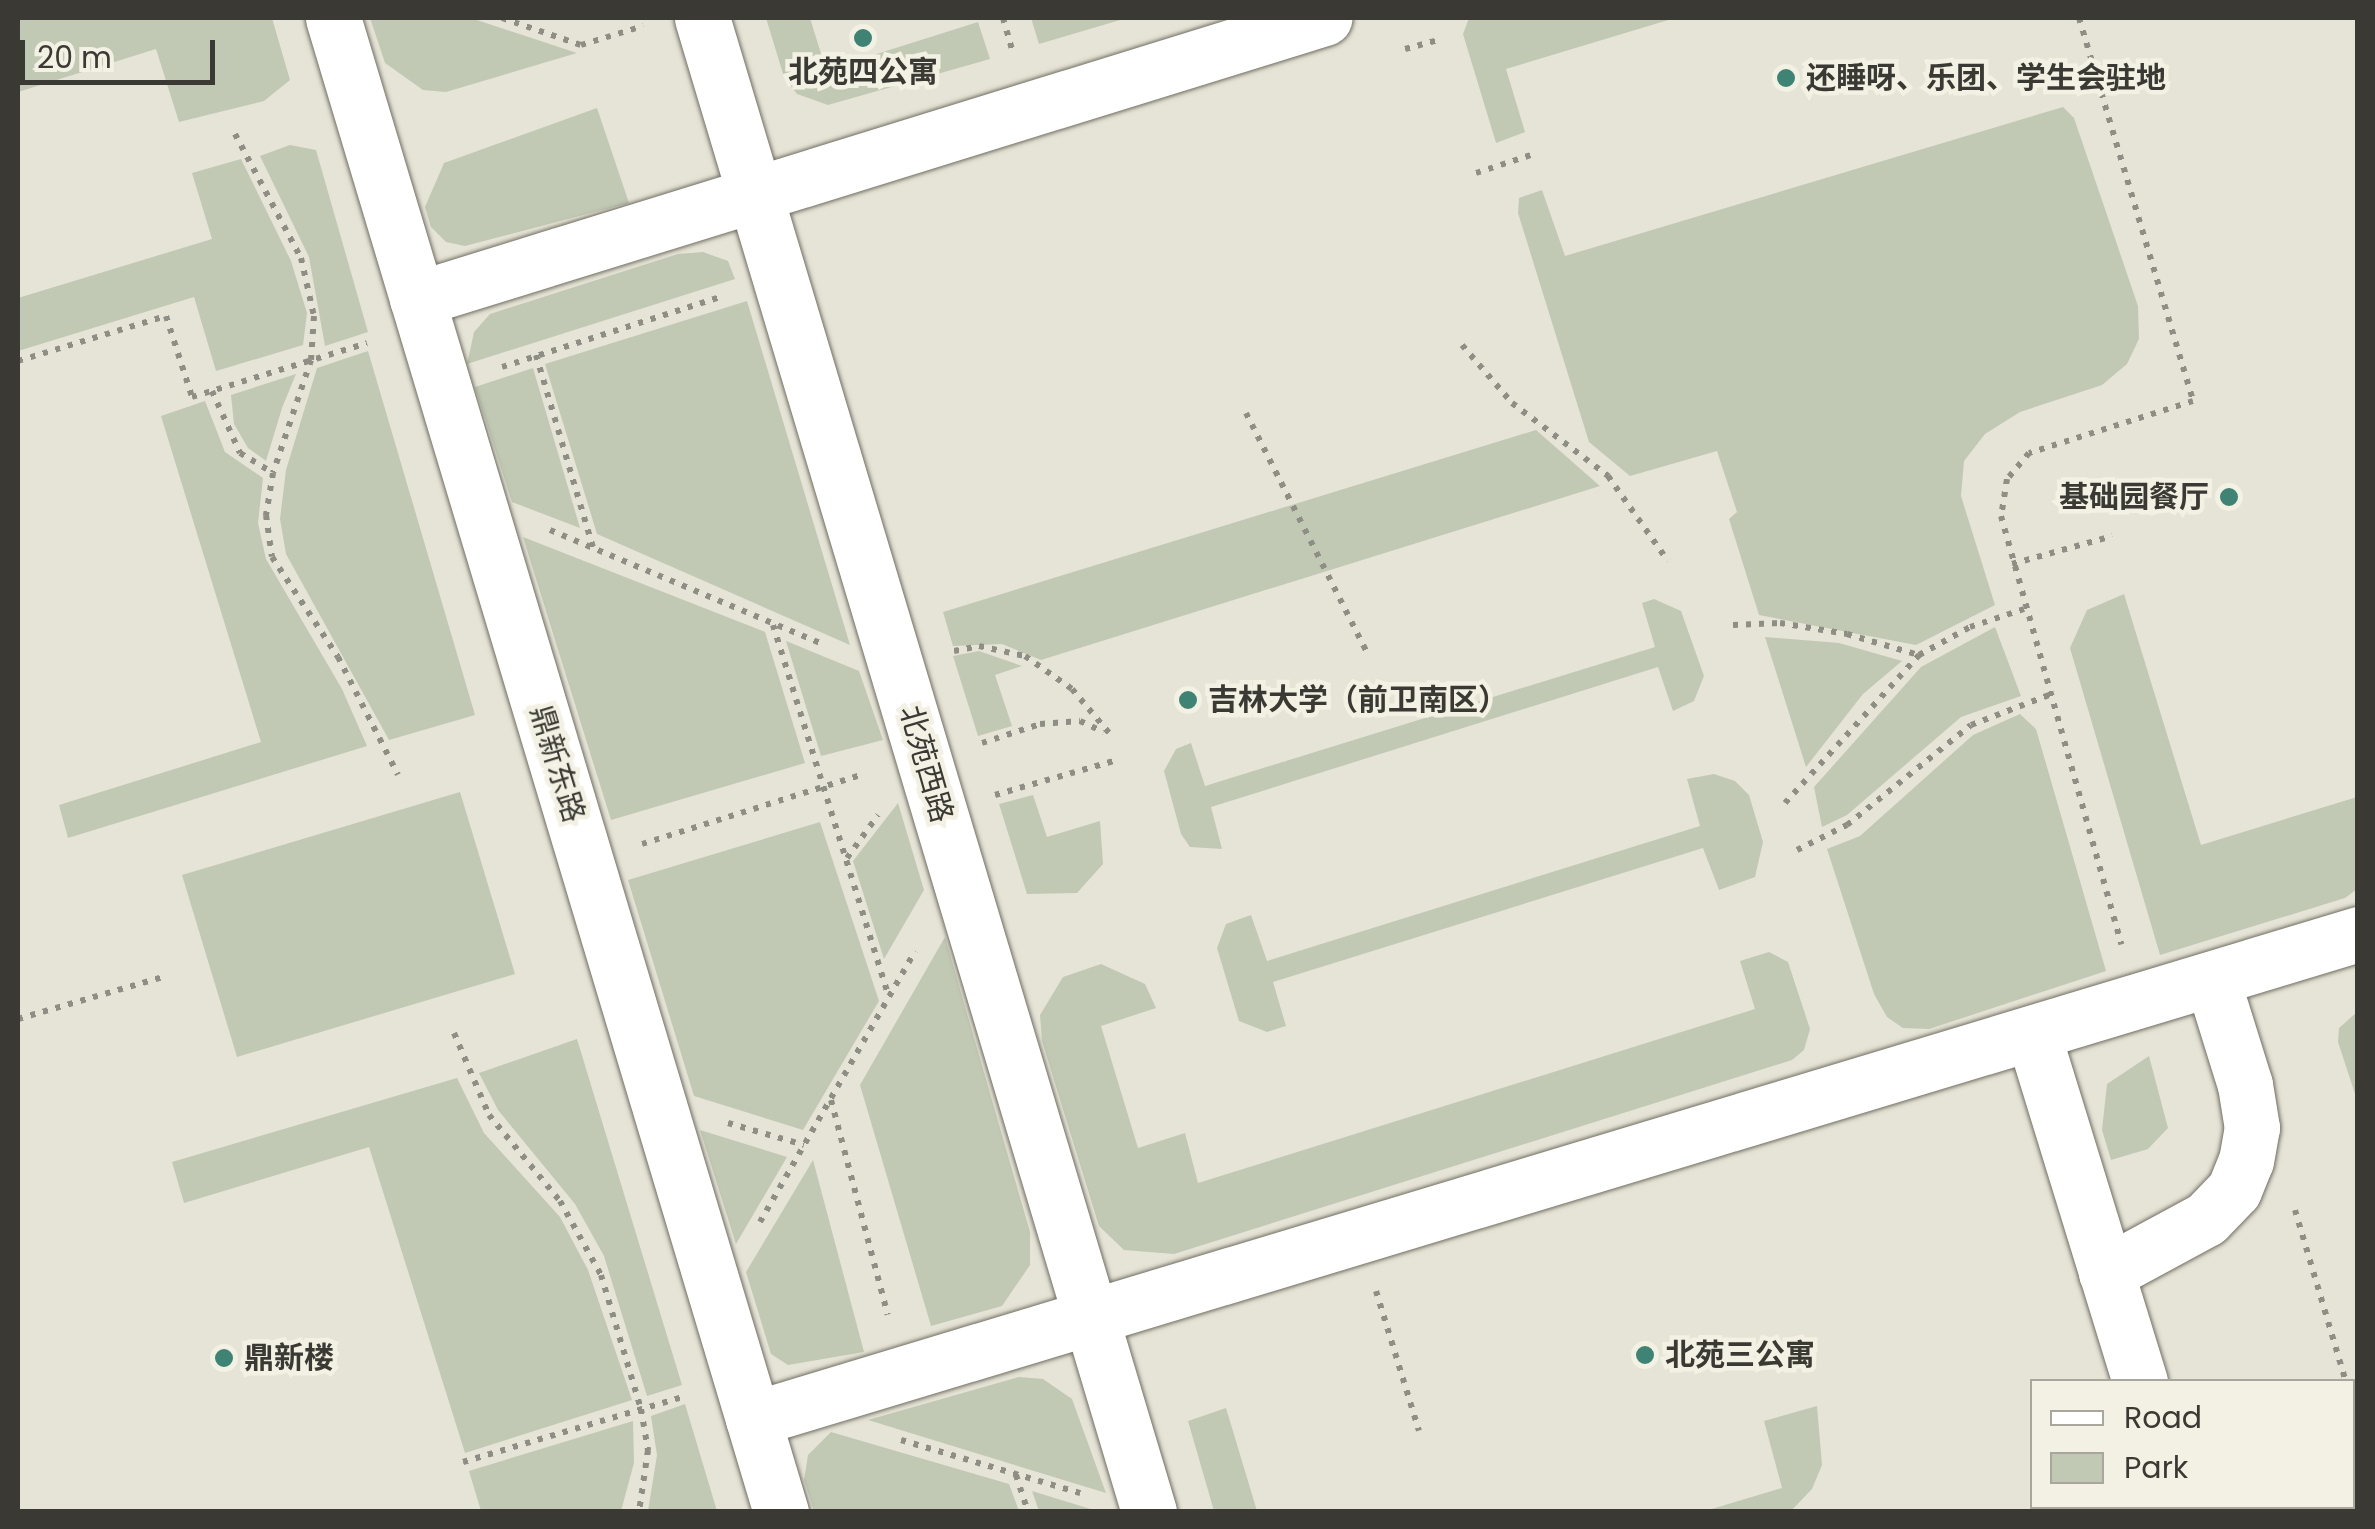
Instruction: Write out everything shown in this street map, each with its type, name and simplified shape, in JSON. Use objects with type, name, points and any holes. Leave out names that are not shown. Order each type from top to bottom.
[{"type":"lane","name":"鼎新东路","points":[[333,18],[781,1512]]},
{"type":"lane","points":[[417,298],[1324,18]]},
{"type":"lane","name":"北苑西路","points":[[679,20],[756,196],[1149,1512]]},
{"type":"lane","points":[[753,1419],[1092,1321],[2358,934]]},
{"type":"lane","points":[[2106,1274],[2206,1219],[2234,1190],[2246,1161],[2252,1128],[2245,1085],[2212,979]]},
{"type":"lane","points":[[2033,1034],[2139,1379]]},
{"type":"path","points":[[502,18],[581,46],[679,20]]},
{"type":"path","points":[[1003,18],[1017,63]]},
{"type":"path","points":[[2079,18],[2194,401],[2029,453],[2008,479],[2001,516],[2024,609],[2123,948]]},
{"type":"path","points":[[1405,50],[1438,40]]},
{"type":"path","points":[[235,134],[300,258],[314,316],[311,360],[273,473],[266,515],[272,556],[338,657],[398,775]]},
{"type":"path","points":[[1476,173],[1537,153]]},
{"type":"path","points":[[486,372],[743,290]]},
{"type":"path","points":[[18,361],[166,316],[192,397],[379,339]]},
{"type":"path","points":[[1462,345],[1512,404],[1608,476],[1668,561]]},
{"type":"path","points":[[536,355],[593,548]]},
{"type":"path","points":[[212,391],[240,453],[273,473]]},
{"type":"path","points":[[1246,413],[1368,654]]},
{"type":"path","points":[[532,522],[841,652]]},
{"type":"path","points":[[2012,564],[2112,536]]},
{"type":"path","points":[[1785,803],[1919,655],[1970,627],[2024,609]]},
{"type":"path","points":[[772,624],[889,996]]},
{"type":"path","points":[[1732,625],[1830,631],[1919,655]]},
{"type":"path","points":[[940,653],[980,646],[1025,656],[1072,689],[1110,734],[1080,721],[1060,722],[969,747]]},
{"type":"path","points":[[1798,850],[1848,825],[1971,725],[2050,695]]},
{"type":"path","points":[[984,798],[1116,760]]},
{"type":"path","points":[[637,846],[874,771]]},
{"type":"path","points":[[846,859],[885,806]]},
{"type":"path","points":[[758,1226],[918,945]]},
{"type":"path","points":[[18,1020],[166,976]]},
{"type":"path","points":[[454,1033],[489,1115],[560,1201],[594,1260],[642,1408],[648,1450],[638,1512]]},
{"type":"path","points":[[830,1098],[890,1322]]},
{"type":"path","points":[[716,1120],[804,1145]]},
{"type":"path","points":[[1374,1285],[1419,1431]]},
{"type":"path","points":[[463,1462],[696,1392]]},
{"type":"path","points":[[887,1436],[1096,1498]]},
{"type":"path","points":[[1016,1474],[1028,1512]]},
{"type":"green space","points":[[18,18],[272,18],[290,80],[264,101],[179,122],[156,49],[18,92]]},
{"type":"green space","points":[[370,18],[471,18],[577,53],[446,92],[423,90],[385,63]]},
{"type":"green space","points":[[766,18],[810,18],[826,70],[978,22],[990,59],[828,105],[797,94],[784,77]]},
{"type":"green space","points":[[1031,18],[1127,18],[1039,44]]},
{"type":"green space","points":[[1469,18],[1675,18],[1506,69],[1525,132],[1496,143],[1463,34]]},
{"type":"green space","points":[[2063,107],[2074,118],[2138,306],[2139,339],[2127,364],[2102,385],[2020,412],[1985,434],[1964,461],[1961,496],[1995,605],[1916,645],[1759,615],[1729,519],[1737,512],[1717,451],[1630,476],[1589,442],[1518,213],[1519,198],[1542,190],[1565,256]]},
{"type":"green space","points":[[597,108],[629,203],[465,246],[446,242],[431,227],[425,207],[444,163]]},
{"type":"green space","points":[[290,145],[316,150],[368,332],[325,346],[309,257],[260,156]]},
{"type":"green space","points":[[241,159],[291,261],[307,313],[303,345],[216,371],[194,297],[18,351],[18,298],[212,239],[192,173]]},
{"type":"green space","points":[[703,252],[728,261],[735,279],[467,364],[474,332],[490,314],[678,254]]},
{"type":"green space","points":[[747,301],[850,645],[597,534],[545,364]]},
{"type":"green space","points":[[368,351],[475,715],[389,740],[286,554],[280,519],[286,470],[317,368]]},
{"type":"green space","points":[[533,368],[580,528],[512,502],[475,387]]},
{"type":"green space","points":[[296,374],[266,461],[248,448],[234,424],[231,395]]},
{"type":"green space","points":[[205,401],[225,452],[263,478],[258,523],[266,559],[342,689],[367,746],[68,838],[59,805],[261,742],[161,416]]},
{"type":"green space","points":[[1536,430],[1600,486],[1041,660],[1002,644],[953,646],[943,612]]},
{"type":"green space","points":[[523,537],[765,632],[805,763],[611,820]]},
{"type":"green space","points":[[2124,594],[2201,845],[2357,797],[2357,889],[2345,898],[2160,955],[2070,648],[2087,610]]},
{"type":"green space","points":[[1654,599],[1681,611],[1704,676],[1694,701],[1673,711],[1658,667],[1211,807],[1222,849],[1190,847],[1181,834],[1164,771],[1176,749],[1191,743],[1205,786],[1655,647],[1642,603]]},
{"type":"green space","points":[[1995,627],[2021,696],[1961,717],[1847,815],[1822,827],[1814,787],[1921,667]]},
{"type":"green space","points":[[1765,637],[1839,643],[1902,661],[1863,694],[1806,767]]},
{"type":"green space","points":[[786,641],[859,671],[883,740],[821,756]]},
{"type":"green space","points":[[979,651],[1022,666],[995,675],[1012,726],[978,736],[953,656]]},
{"type":"green space","points":[[2020,714],[2036,729],[2106,971],[1929,1029],[1903,1028],[1887,1017],[1874,994],[1827,849],[1860,836],[1973,735]]},
{"type":"green space","points":[[1714,774],[1735,781],[1749,795],[1763,842],[1755,877],[1719,890],[1703,848],[1273,982],[1286,1026],[1267,1032],[1239,1021],[1217,948],[1226,924],[1251,915],[1267,961],[1700,826],[1687,779]]},
{"type":"green space","points":[[460,792],[515,974],[237,1057],[182,875]]},
{"type":"green space","points":[[1033,795],[1047,837],[1100,821],[1103,864],[1077,893],[1027,894],[999,804]]},
{"type":"green space","points":[[898,803],[924,890],[884,959],[853,861]]},
{"type":"green space","points":[[820,822],[879,1001],[803,1130],[694,1096],[628,880]]},
{"type":"green space","points":[[945,937],[1030,1232],[1030,1265],[1002,1306],[931,1326],[860,1085]]},
{"type":"green space","points":[[1769,952],[1788,962],[1810,1029],[1804,1050],[1792,1060],[1174,1254],[1124,1250],[1099,1226],[1042,1041],[1040,1015],[1063,977],[1101,964],[1145,984],[1156,1008],[1101,1026],[1138,1148],[1185,1133],[1198,1183],[1755,1009],[1740,961]]},
{"type":"green space","points":[[2357,1012],[2358,1100],[2338,1042],[2339,1028]]},
{"type":"green space","points":[[577,1039],[682,1385],[647,1396],[604,1256],[575,1204],[498,1110],[479,1073]]},
{"type":"green space","points":[[2149,1056],[2168,1128],[2148,1149],[2111,1160],[2102,1130],[2107,1084]]},
{"type":"green space","points":[[457,1078],[484,1133],[560,1217],[588,1270],[632,1400],[465,1453],[369,1147],[184,1203],[172,1162]]},
{"type":"green space","points":[[700,1130],[787,1157],[736,1244]]},
{"type":"green space","points":[[813,1160],[864,1352],[788,1365],[771,1354],[746,1272]]},
{"type":"green space","points":[[1019,1377],[1043,1379],[1072,1399],[1106,1493],[868,1420]]},
{"type":"green space","points":[[685,1404],[717,1511],[648,1511],[657,1455],[651,1416]]},
{"type":"green space","points":[[1817,1406],[1822,1465],[1812,1489],[1791,1511],[1705,1511],[1782,1488],[1764,1421]]},
{"type":"green space","points":[[1226,1408],[1257,1511],[1214,1511],[1188,1421]]},
{"type":"green space","points":[[633,1421],[634,1463],[621,1511],[481,1511],[469,1471]]},
{"type":"green space","points":[[831,1432],[1009,1484],[1019,1511],[814,1511],[804,1480],[808,1455]]},
{"type":"green space","points":[[1032,1491],[1097,1511],[1039,1511]]},
{"type":"place","name":"北苑四公寓","points":[[863,38]]},
{"type":"place","name":"还睡呀、乐团、学生会驻地","points":[[1786,78]]},
{"type":"place","name":"基础园餐厅","points":[[2229,497]]},
{"type":"place","name":"吉林大学（前卫南区）","points":[[1188,700]]},
{"type":"place","name":"北苑三公寓","points":[[1645,1355]]},
{"type":"place","name":"鼎新楼","points":[[224,1358]]}]
